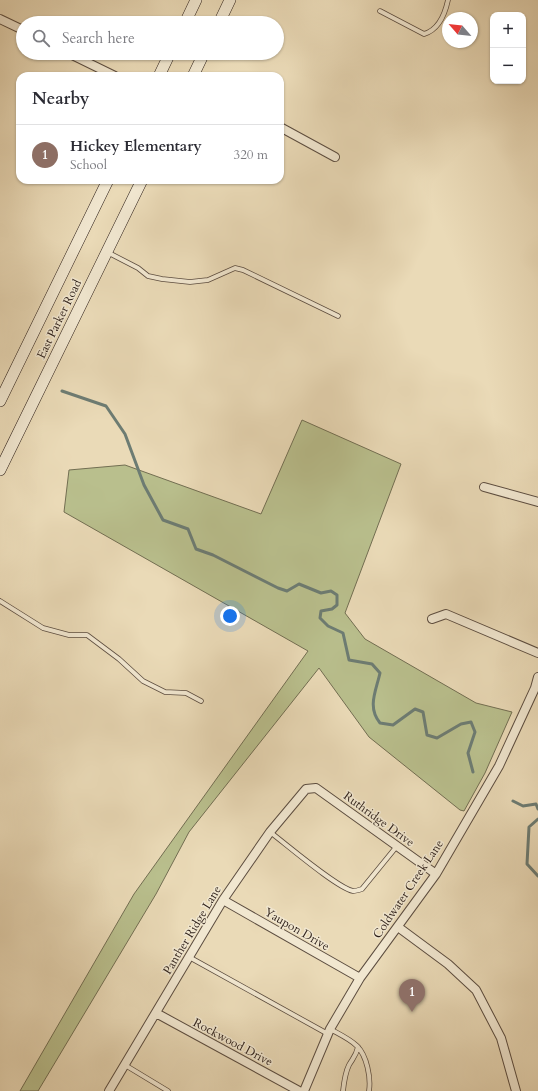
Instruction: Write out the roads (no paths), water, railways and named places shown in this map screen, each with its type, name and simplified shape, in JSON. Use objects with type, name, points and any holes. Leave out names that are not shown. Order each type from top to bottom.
[{"type":"main road","points":[[188,16],[196,0]]},
{"type":"main road","points":[[222,16],[230,0]]},
{"type":"main road","points":[[161,72],[167,60]]},
{"type":"main road","points":[[194,72],[200,60]]},
{"type":"main road","name":"East Parker Road","points":[[0,401],[106,184]]},
{"type":"main road","name":"East Parker Road","points":[[0,470],[140,184]]},
{"type":"street","points":[[0,19],[16,27]]},
{"type":"street","points":[[82,60],[107,72]]},
{"type":"street","points":[[284,129],[335,157]]},
{"type":"street","points":[[484,487],[538,502]]},
{"type":"street","points":[[432,619],[446,614],[538,653]]},
{"type":"street","name":"Coldwater Creek Lane","points":[[304,1091],[329,1032],[360,978],[436,874],[499,766],[535,688],[538,677]]},
{"type":"street","name":"Ruthridge Drive","points":[[306,789],[316,788],[436,874]]},
{"type":"street","name":"Panther Ridge Lane","points":[[109,1091],[223,900],[270,832],[306,789]]},
{"type":"street","name":"Yaupon Drive","points":[[223,900],[360,978]]},
{"type":"street","points":[[398,927],[448,964],[476,990],[501,1038],[516,1091]]},
{"type":"street","name":"Rockwood Drive","points":[[156,1013],[300,1091]]},
{"type":"lane","points":[[380,11],[424,34],[432,32],[446,12],[448,0]]},
{"type":"lane","points":[[107,252],[138,268],[148,276],[162,279],[190,282],[208,280],[235,268],[244,270],[338,316]]},
{"type":"lane","points":[[0,601],[43,628],[69,635],[86,635],[119,659],[143,681],[165,692],[186,693],[201,701]]},
{"type":"lane","points":[[270,832],[316,867],[345,887],[354,891],[362,889],[397,846]]},
{"type":"lane","points":[[190,957],[358,1047],[363,1055],[370,1079],[369,1091]]},
{"type":"lane","points":[[343,1091],[346,1073],[350,1064],[356,1057],[358,1047]]},
{"type":"lane","points":[[125,1065],[168,1091]]},
{"type":"waterway","points":[[62,391],[106,406],[125,434],[144,485],[163,520],[188,529],[196,549],[213,555],[278,588],[287,591],[299,584],[321,593],[331,591],[337,595],[337,605],[332,609],[321,611],[320,618],[328,626],[343,633],[349,660],[372,664],[380,673],[373,705],[376,717],[380,723],[393,725],[415,709],[423,712],[427,735],[437,738],[461,724],[471,722],[475,732],[468,753],[473,772]]},
{"type":"waterway","points":[[513,801],[523,806],[536,804],[538,809]]},
{"type":"waterway","points":[[538,819],[529,827],[527,864],[538,876]]},
{"type":"place","name":"Hickey Elementary","points":[[412,1012]]}]
